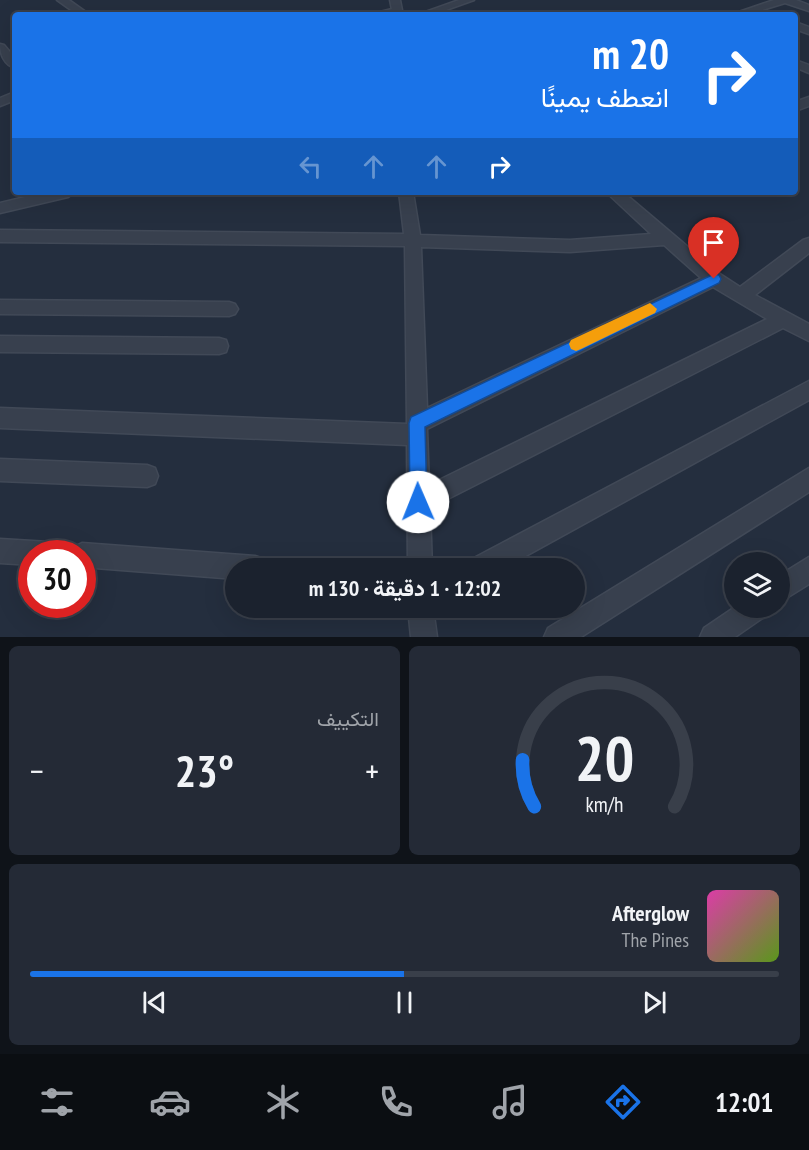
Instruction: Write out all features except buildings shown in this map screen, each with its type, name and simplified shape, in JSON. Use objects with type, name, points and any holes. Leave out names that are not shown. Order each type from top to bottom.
[{"type":"street","points":[[62,0],[80,12]]},
{"type":"street","points":[[431,12],[469,0]]},
{"type":"street","points":[[748,12],[785,0],[809,8]]},
{"type":"street","points":[[756,10],[761,12]]},
{"type":"street","points":[[0,47],[12,60]]},
{"type":"street","points":[[0,72],[12,62]]},
{"type":"street","points":[[0,208],[55,195]]},
{"type":"street","points":[[406,195],[413,241],[420,558]]},
{"type":"street","points":[[624,195],[665,239],[714,279],[809,333]]},
{"type":"street","points":[[0,236],[346,238],[570,246],[665,239]]},
{"type":"street","points":[[741,296],[809,244]]},
{"type":"street","points":[[0,418],[417,429],[714,279]]},
{"type":"street","points":[[0,307],[229,309]]},
{"type":"street","points":[[418,502],[784,319]]},
{"type":"street","points":[[0,344],[219,346]]},
{"type":"street","points":[[499,558],[809,390]]},
{"type":"street","points":[[0,470],[147,476]]},
{"type":"street","points":[[557,637],[809,479]]},
{"type":"street","points":[[0,551],[18,552]]},
{"type":"street","points":[[96,556],[225,566]]},
{"type":"street","points":[[790,583],[809,569]]},
{"type":"street","points":[[422,618],[424,637]]},
{"type":"street","points":[[713,637],[741,618]]},
{"type":"lane","points":[[380,12],[398,6]]},
{"type":"slow traffic","points":[[576,344],[650,309]]},
{"type":"route","points":[[418,502],[417,423],[714,279]]}]
